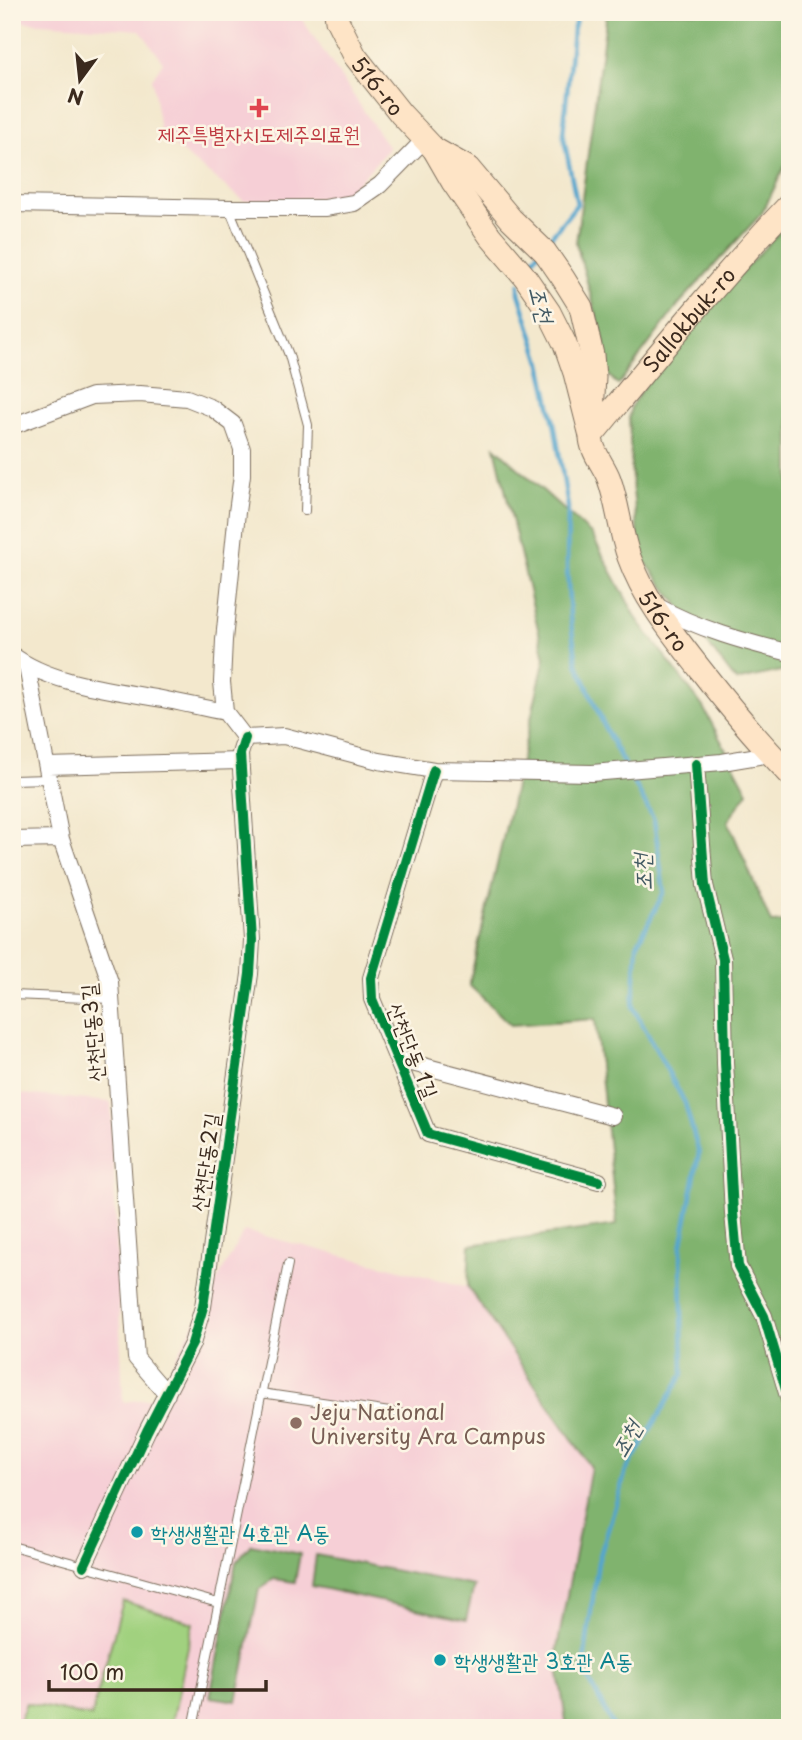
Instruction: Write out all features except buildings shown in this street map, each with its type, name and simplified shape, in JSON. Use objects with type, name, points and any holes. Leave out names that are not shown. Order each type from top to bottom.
[{"type":"main road","name":"516-ro","points":[[336,12],[337,20],[355,56],[401,114],[429,144],[490,236],[525,277],[549,312],[565,344],[575,373],[591,436]]},
{"type":"main road","name":"516-ro","points":[[429,144],[468,168],[511,219],[545,252],[581,307],[594,377],[591,444],[609,479],[629,558],[651,603],[696,664],[770,754],[790,774]]},
{"type":"main road","name":"Sallokbuk-ro","points":[[591,436],[740,256],[790,204]]},
{"type":"street","points":[[12,204],[324,208],[354,203],[429,144]]},
{"type":"street","points":[[12,426],[92,397],[140,394],[187,398],[212,408],[233,424],[242,449],[242,475],[222,682],[225,712],[245,738],[284,736],[379,761],[434,770],[592,773],[770,754]]},
{"type":"street","points":[[651,603],[679,618],[747,642],[790,653]]},
{"type":"street","points":[[12,655],[20,664],[89,687],[225,712]]},
{"type":"street","name":"산천단동3길","points":[[20,664],[48,773],[61,839],[110,982],[136,1358],[167,1394]]},
{"type":"street","name":"산천단동2길","points":[[84,1566],[147,1431],[192,1344],[203,1307],[250,974],[252,940],[240,761],[245,738]]},
{"type":"street","points":[[48,773],[240,761]]},
{"type":"street","points":[[696,764],[705,885],[723,959],[725,1063],[738,1266],[764,1316],[790,1402]]},
{"type":"street","name":"산천단동 1길","points":[[434,770],[371,978],[372,999],[428,1133],[600,1181]]},
{"type":"street","points":[[12,840],[61,839]]},
{"type":"street","points":[[397,1059],[613,1116]]},
{"type":"lane","points":[[229,208],[289,355],[308,425],[305,511]]},
{"type":"lane","points":[[12,780],[48,773]]},
{"type":"lane","points":[[12,995],[111,999]]},
{"type":"lane","points":[[193,1728],[288,1264]]},
{"type":"lane","points":[[261,1393],[410,1415]]},
{"type":"lane","points":[[12,1546],[218,1603]]},
{"type":"shaded area","name":"제주특별자치도제주의료원","points":[[12,12],[297,12],[389,148],[345,197],[244,201],[161,136],[152,79],[163,62],[140,30],[12,21]]},
{"type":"shaded area","name":"Jeju National University Ara Campus","points":[[12,1093],[111,1102],[123,1402],[154,1398],[244,1231],[468,1287],[596,1443],[556,1654],[567,1728],[12,1728]]},
{"type":"green space","points":[[607,12],[790,12],[790,156],[762,213],[679,304],[618,385],[604,370],[605,345],[576,243]]},
{"type":"green space","points":[[790,221],[790,669],[736,681],[640,555],[629,418],[631,406],[655,371],[717,298]]},
{"type":"green space","points":[[495,447],[592,535],[637,619],[703,707],[748,792],[728,821],[771,923],[790,922],[790,1728],[567,1728],[556,1654],[591,1467],[468,1287],[470,1245],[617,1225],[595,1019],[511,1025],[469,985],[545,658]]},
{"type":"green space","points":[[251,1544],[300,1554],[295,1582],[274,1579],[259,1589],[237,1701],[210,1697],[236,1562]]},
{"type":"green space","points":[[316,1555],[474,1586],[466,1620],[312,1586]]},
{"type":"green space","points":[[123,1601],[193,1623],[171,1728],[17,1728],[26,1703],[91,1717]]},
{"type":"waterway","name":"조천","points":[[546,243],[577,204],[563,134],[573,31],[578,12]]},
{"type":"waterway","name":"조천","points":[[526,268],[538,253]]},
{"type":"waterway","name":"조천","points":[[519,284],[519,293],[540,359],[568,507],[567,567],[570,617],[577,663],[625,766]]},
{"type":"waterway","name":"조천","points":[[614,1728],[583,1668],[598,1562],[626,1471],[683,1374],[681,1248],[699,1153],[685,1103],[633,1007],[637,945],[664,892],[654,820],[629,773]]},
{"type":"cycle path","points":[[84,1566],[147,1431],[192,1344],[203,1307],[250,974],[252,940],[240,754],[245,738]]},
{"type":"cycle path","points":[[696,764],[705,885],[723,959],[725,1063],[738,1266],[764,1316],[790,1403]]},
{"type":"cycle path","points":[[434,770],[371,978],[372,999],[428,1134],[599,1181]]},
{"type":"place","name":"제주특별자치도제주의료원","points":[[259,108]]},
{"type":"place","name":"Jeju National University Ara Campus","points":[[296,1423]]},
{"type":"place","name":"학생생활관 4호관 A동","points":[[137,1532]]},
{"type":"place","name":"학생생활관 3호관 A동","points":[[440,1660]]}]
